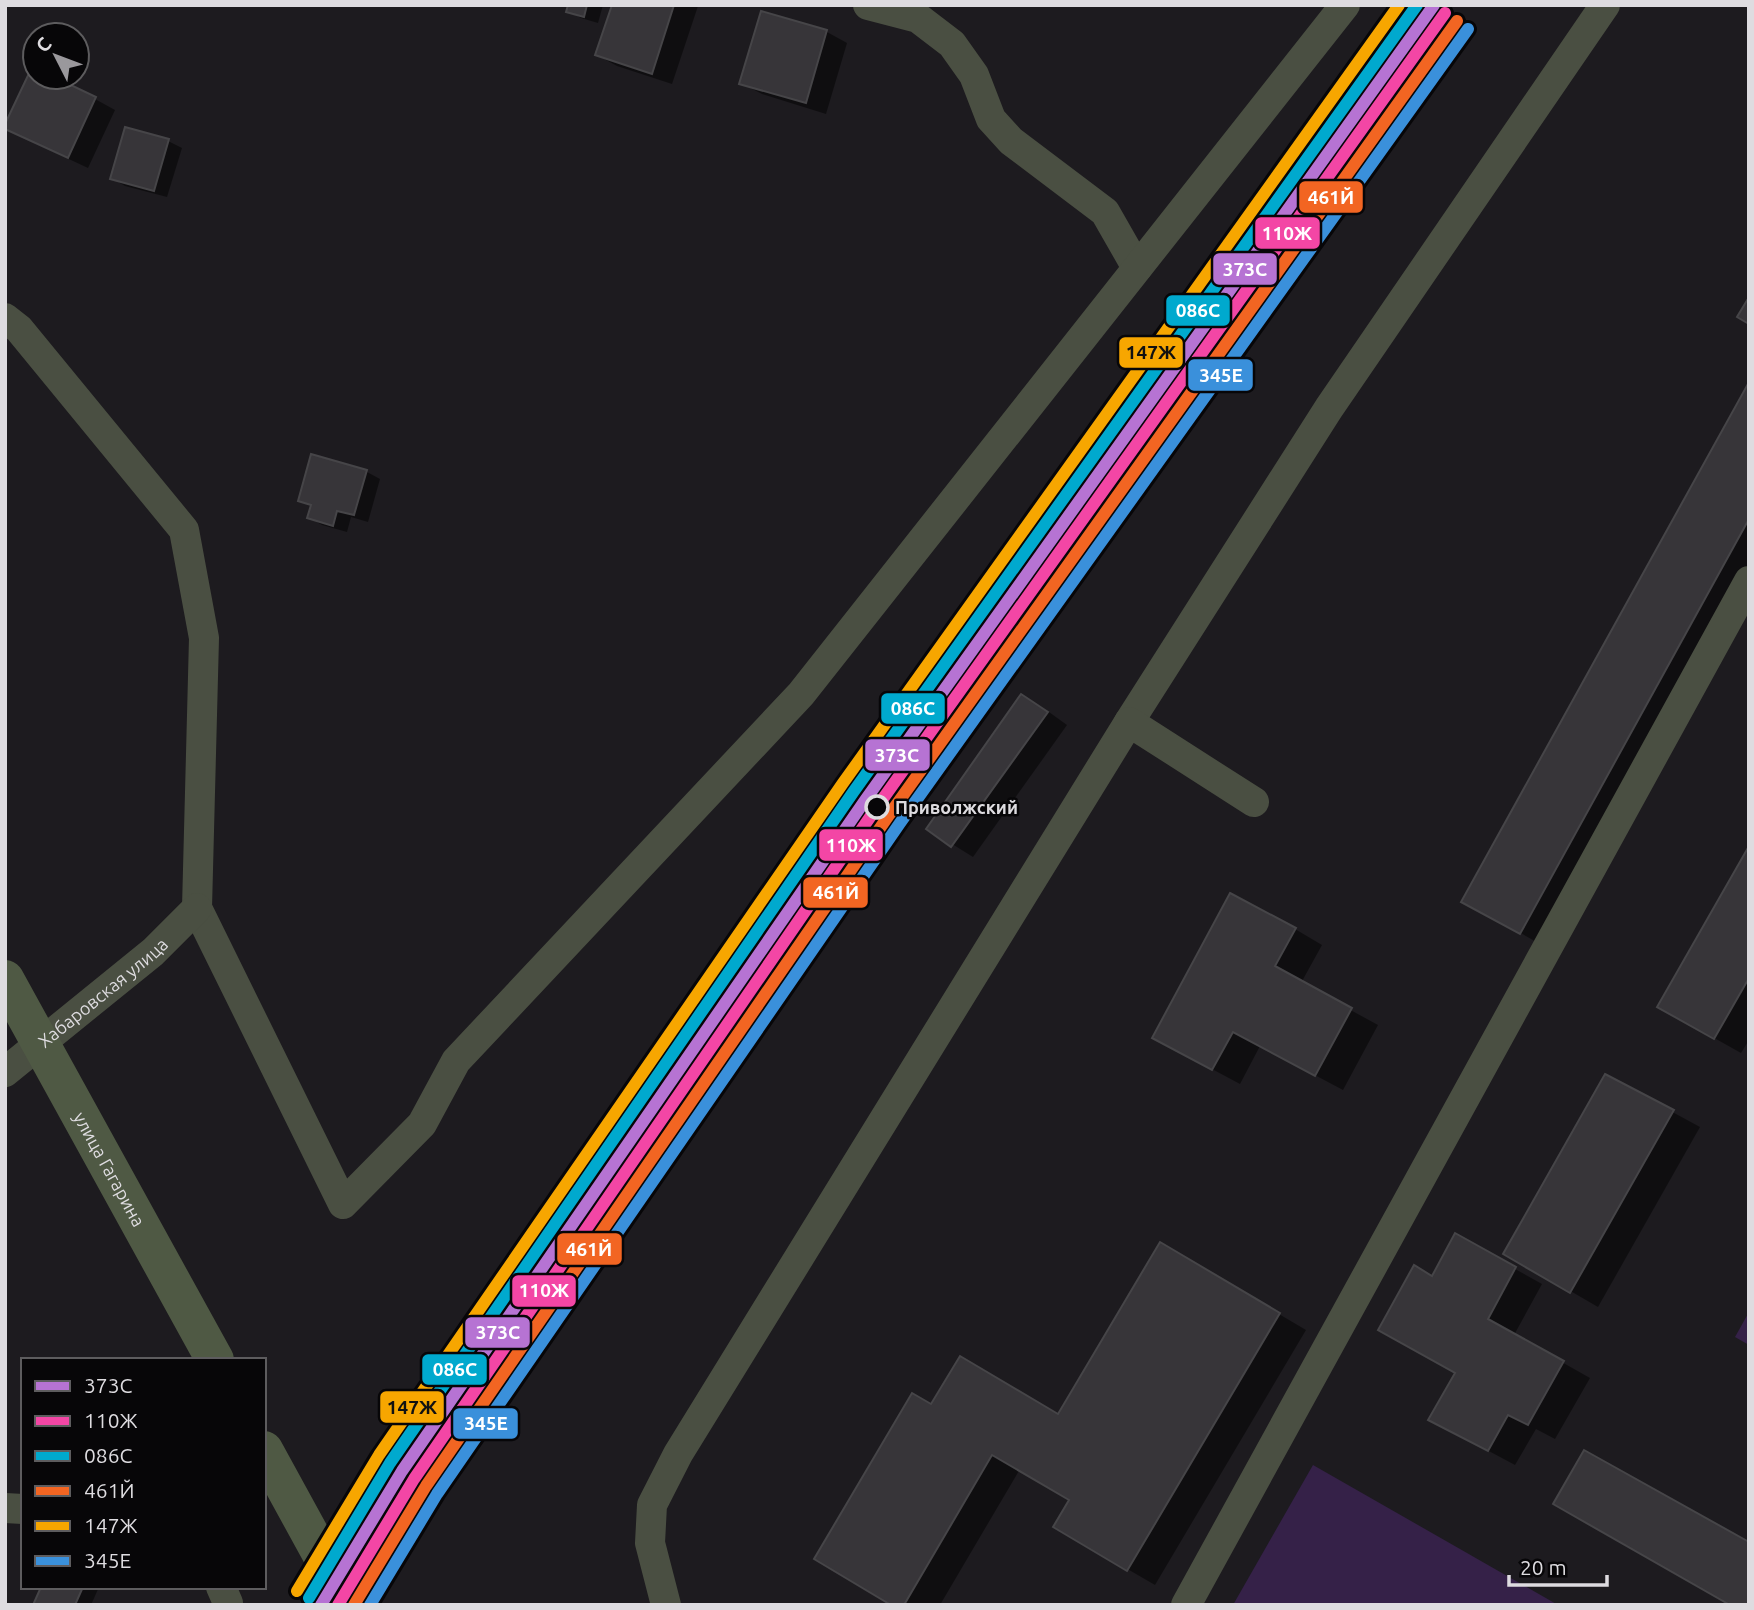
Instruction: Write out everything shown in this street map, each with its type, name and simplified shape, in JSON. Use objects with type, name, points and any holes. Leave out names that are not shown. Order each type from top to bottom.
[{"type":"main road","name":"улица Гагарина","points":[[5,979],[214,1358]]},
{"type":"main road","points":[[266,1454],[349,1605]]},
{"type":"street","points":[[868,5],[918,18],[952,44],[974,75],[991,119],[1011,141],[1105,212],[1137,268]]},
{"type":"street","points":[[5,318],[19,329],[184,530],[204,638],[197,908],[343,1204],[422,1124],[456,1061],[801,694],[1345,5]]},
{"type":"street","points":[[666,1605],[650,1543],[652,1505],[678,1454],[1129,722],[1329,408],[1605,5]]},
{"type":"street","points":[[1186,1605],[1749,580]]},
{"type":"street","points":[[1129,722],[1254,802]]},
{"type":"street","name":"Хабаровская улица","points":[[5,1072],[153,952],[197,908]]},
{"type":"street","points":[[222,1589],[227,1605]]},
{"type":"shaded area","points":[[1749,1312],[1749,1345],[1735,1337]]},
{"type":"shaded area","points":[[1313,1465],[1558,1605],[1233,1605]]},
{"type":"building","points":[[568,5],[587,5],[584,17],[566,12]]},
{"type":"building","points":[[612,5],[674,5],[652,74],[595,55]]},
{"type":"building","points":[[761,11],[827,30],[806,103],[739,84]]},
{"type":"building","points":[[21,90],[83,91],[96,97],[68,158],[5,129]]},
{"type":"building","points":[[125,127],[169,139],[154,191],[110,179]]},
{"type":"building","points":[[1749,297],[1749,324],[1737,317]]},
{"type":"building","points":[[1749,382],[1749,519],[1520,934],[1461,902]]},
{"type":"building","points":[[311,454],[367,470],[354,515],[337,511],[333,526],[307,518],[311,505],[298,501]]},
{"type":"building","points":[[1021,694],[1048,712],[951,847],[926,829]]},
{"type":"building","points":[[1749,846],[1749,978],[1714,1039],[1657,1007]]},
{"type":"building","points":[[1230,893],[1296,928],[1275,966],[1352,1008],[1315,1076],[1233,1032],[1212,1070],[1152,1038]]},
{"type":"building","points":[[1605,1074],[1674,1110],[1570,1293],[1503,1254]]},
{"type":"building","points":[[1455,1233],[1516,1267],[1488,1319],[1564,1361],[1528,1425],[1508,1415],[1488,1451],[1428,1420],[1455,1373],[1378,1330],[1414,1265],[1432,1276]]},
{"type":"building","points":[[1160,1242],[1280,1313],[1127,1571],[1053,1527],[1069,1500],[992,1455],[904,1605],[891,1605],[814,1559],[912,1393],[931,1404],[960,1356],[1058,1414]]},
{"type":"building","points":[[1584,1450],[1749,1542],[1749,1605],[1730,1605],[1553,1504]]},
{"type":"building","points":[[40,1589],[82,1589],[75,1605],[33,1605]]},
{"type":"transit line","name":"147Ж","points":[[297,1591],[379,1455],[843,783],[1399,5]]},
{"type":"transit line","name":"086С","points":[[309,1598],[390,1463],[854,791],[1417,5]]},
{"type":"transit line","name":"373C","points":[[321,1605],[402,1471],[866,799],[1434,5]]},
{"type":"transit line","name":"110Ж","points":[[338,1605],[414,1479],[877,807],[1445,13]]},
{"type":"transit line","name":"461Й","points":[[354,1605],[426,1486],[889,815],[1457,21]]},
{"type":"transit line","name":"345Е","points":[[370,1605],[437,1494],[900,823],[1468,29]]},
{"type":"place","name":"Приволжский","points":[[877,807]]}]
